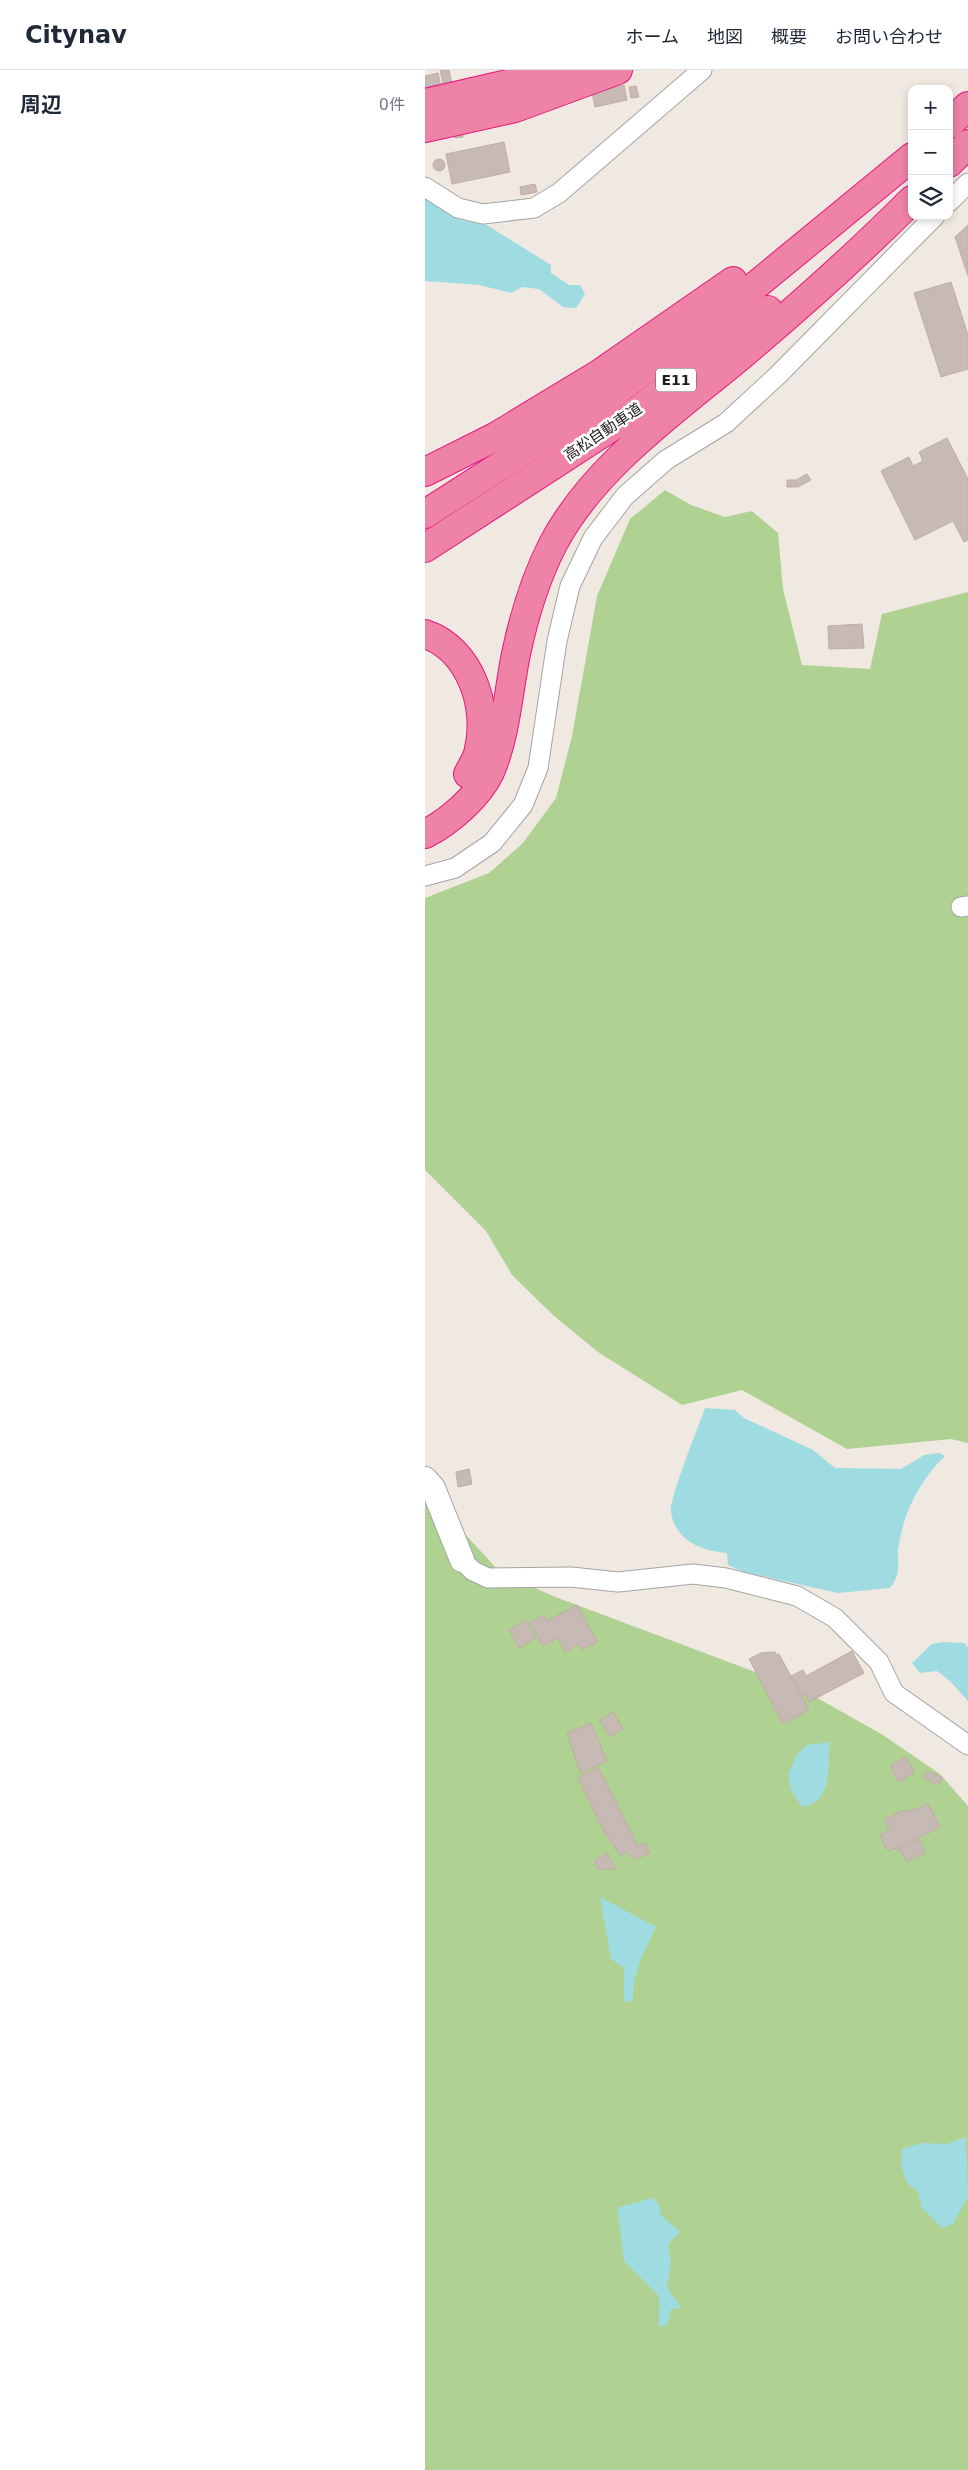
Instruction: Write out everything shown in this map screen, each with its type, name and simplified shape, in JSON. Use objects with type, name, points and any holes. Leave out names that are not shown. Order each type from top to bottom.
[{"type":"highway","points":[[425,103],[568,70]]},
{"type":"highway","points":[[425,128],[515,108],[618,70]]},
{"type":"highway","points":[[953,120],[968,106]]},
{"type":"highway","points":[[953,155],[968,143]]},
{"type":"highway","points":[[953,159],[968,143]]},
{"type":"highway","points":[[425,472],[495,437],[599,374],[724,288],[837,204],[908,159]]},
{"type":"highway","name":"高松自動車道","points":[[425,514],[608,397],[733,304],[908,159]]},
{"type":"highway","name":"高松自動車道","points":[[425,548],[637,410],[815,274],[908,194]]},
{"type":"highway","points":[[425,834],[462,809],[490,773],[503,730],[516,654],[532,592],[553,544],[580,501],[615,463],[794,311],[908,204]]},
{"type":"highway","points":[[425,634],[431,636],[460,658],[476,685],[482,717],[479,750],[463,785],[433,809],[425,812]]},
{"type":"street","points":[[425,187],[458,208],[483,214],[534,208],[559,193],[703,70]]},
{"type":"street","points":[[953,198],[968,183]]},
{"type":"street","points":[[425,876],[455,868],[492,843],[523,805],[538,768],[557,641],[570,586],[593,538],[625,496],[666,460],[726,423],[778,375],[931,220]]},
{"type":"street","points":[[425,1479],[433,1488],[462,1560],[473,1572],[488,1578],[571,1577],[618,1582],[693,1574],[726,1578],[797,1596],[835,1618],[879,1662],[894,1693],[968,1745]]},
{"type":"green space","points":[[665,490],[691,505],[725,517],[752,511],[778,533],[783,589],[802,665],[870,669],[882,614],[968,592],[968,1443],[951,1439],[847,1449],[742,1390],[682,1405],[598,1352],[554,1316],[512,1275],[486,1231],[425,1170],[425,898],[489,873],[523,843],[556,798],[572,736],[597,596],[630,519]]},
{"type":"green space","points":[[425,1491],[501,1573],[553,1596],[803,1690],[883,1735],[940,1774],[968,1806],[968,2470],[425,2470]]},
{"type":"water","points":[[425,199],[460,220],[485,224],[551,265],[551,273],[569,285],[580,285],[585,294],[576,308],[563,307],[539,289],[522,287],[511,293],[479,285],[425,281]]},
{"type":"water","points":[[705,1408],[735,1410],[744,1418],[813,1450],[835,1468],[901,1469],[924,1455],[940,1453],[945,1456],[921,1485],[909,1508],[901,1532],[897,1576],[890,1588],[838,1593],[744,1572],[728,1565],[727,1553],[708,1550],[683,1537],[673,1521],[672,1504],[679,1478]]},
{"type":"water","points":[[942,1642],[964,1643],[968,1647],[968,1701],[951,1682],[937,1671],[920,1673],[912,1663],[932,1644]]},
{"type":"water","points":[[830,1742],[827,1782],[824,1791],[812,1804],[802,1807],[791,1790],[788,1775],[796,1756],[807,1745]]},
{"type":"water","points":[[600,1897],[656,1927],[643,1954],[634,1981],[633,2000],[624,2002],[624,1968],[611,1959]]},
{"type":"water","points":[[966,2137],[968,2197],[953,2224],[942,2228],[922,2208],[918,2192],[906,2182],[901,2164],[902,2149],[922,2143],[947,2144]]},
{"type":"water","points":[[652,2198],[659,2205],[661,2215],[680,2232],[668,2244],[671,2262],[667,2287],[681,2308],[671,2309],[667,2325],[659,2327],[659,2296],[624,2261],[617,2208]]},
{"type":"building","points":[[440,70],[449,70],[463,137],[455,138]]},
{"type":"building","points":[[438,73],[451,133],[425,139],[425,76]]},
{"type":"building","points":[[624,85],[627,100],[595,107],[592,92]]},
{"type":"building","points":[[636,86],[639,97],[631,98],[629,87]]},
{"type":"building","points":[[504,142],[510,172],[452,184],[446,154]]},
{"type":"building","points":[[441,159],[444,160],[444,170],[437,171],[434,170],[433,163],[434,160]]},
{"type":"building","points":[[535,184],[537,192],[521,195],[520,187]]},
{"type":"building","points":[[968,225],[968,276],[955,237]]},
{"type":"building","points":[[951,282],[968,335],[968,369],[941,377],[914,293]]},
{"type":"building","points":[[947,438],[968,479],[968,540],[964,542],[953,521],[915,540],[881,471],[909,457],[913,466],[923,461],[919,452]]},
{"type":"building","points":[[807,474],[811,480],[798,487],[787,487],[787,480],[796,480]]},
{"type":"building","points":[[862,624],[864,648],[829,649],[828,626]]},
{"type":"building","points":[[469,1469],[472,1484],[458,1487],[456,1472]]},
{"type":"building","points":[[577,1605],[597,1642],[582,1650],[579,1644],[565,1652],[558,1638],[543,1646],[530,1622],[544,1615],[547,1621]]},
{"type":"building","points":[[526,1620],[536,1638],[519,1648],[509,1630]]},
{"type":"building","points":[[852,1651],[864,1673],[809,1702],[805,1694],[801,1695],[791,1676],[803,1670],[806,1676]]},
{"type":"building","points":[[775,1652],[777,1655],[779,1654],[809,1710],[783,1724],[749,1659],[761,1653]]},
{"type":"building","points":[[613,1712],[623,1729],[610,1737],[600,1720]]},
{"type":"building","points":[[591,1723],[607,1761],[580,1773],[567,1733]]},
{"type":"building","points":[[906,1757],[915,1773],[898,1782],[891,1768],[893,1767],[892,1764]]},
{"type":"building","points":[[598,1767],[638,1846],[646,1843],[649,1854],[634,1859],[626,1852],[620,1855],[604,1831],[578,1778]]},
{"type":"building","points":[[927,1771],[942,1777],[938,1785],[924,1778]]},
{"type":"building","points":[[928,1803],[940,1827],[896,1850],[895,1848],[888,1851],[880,1836],[889,1829],[884,1820],[901,1811],[914,1810]]},
{"type":"building","points":[[918,1838],[926,1852],[907,1862],[899,1848]]},
{"type":"building","points":[[607,1853],[616,1869],[598,1869],[594,1861]]}]
